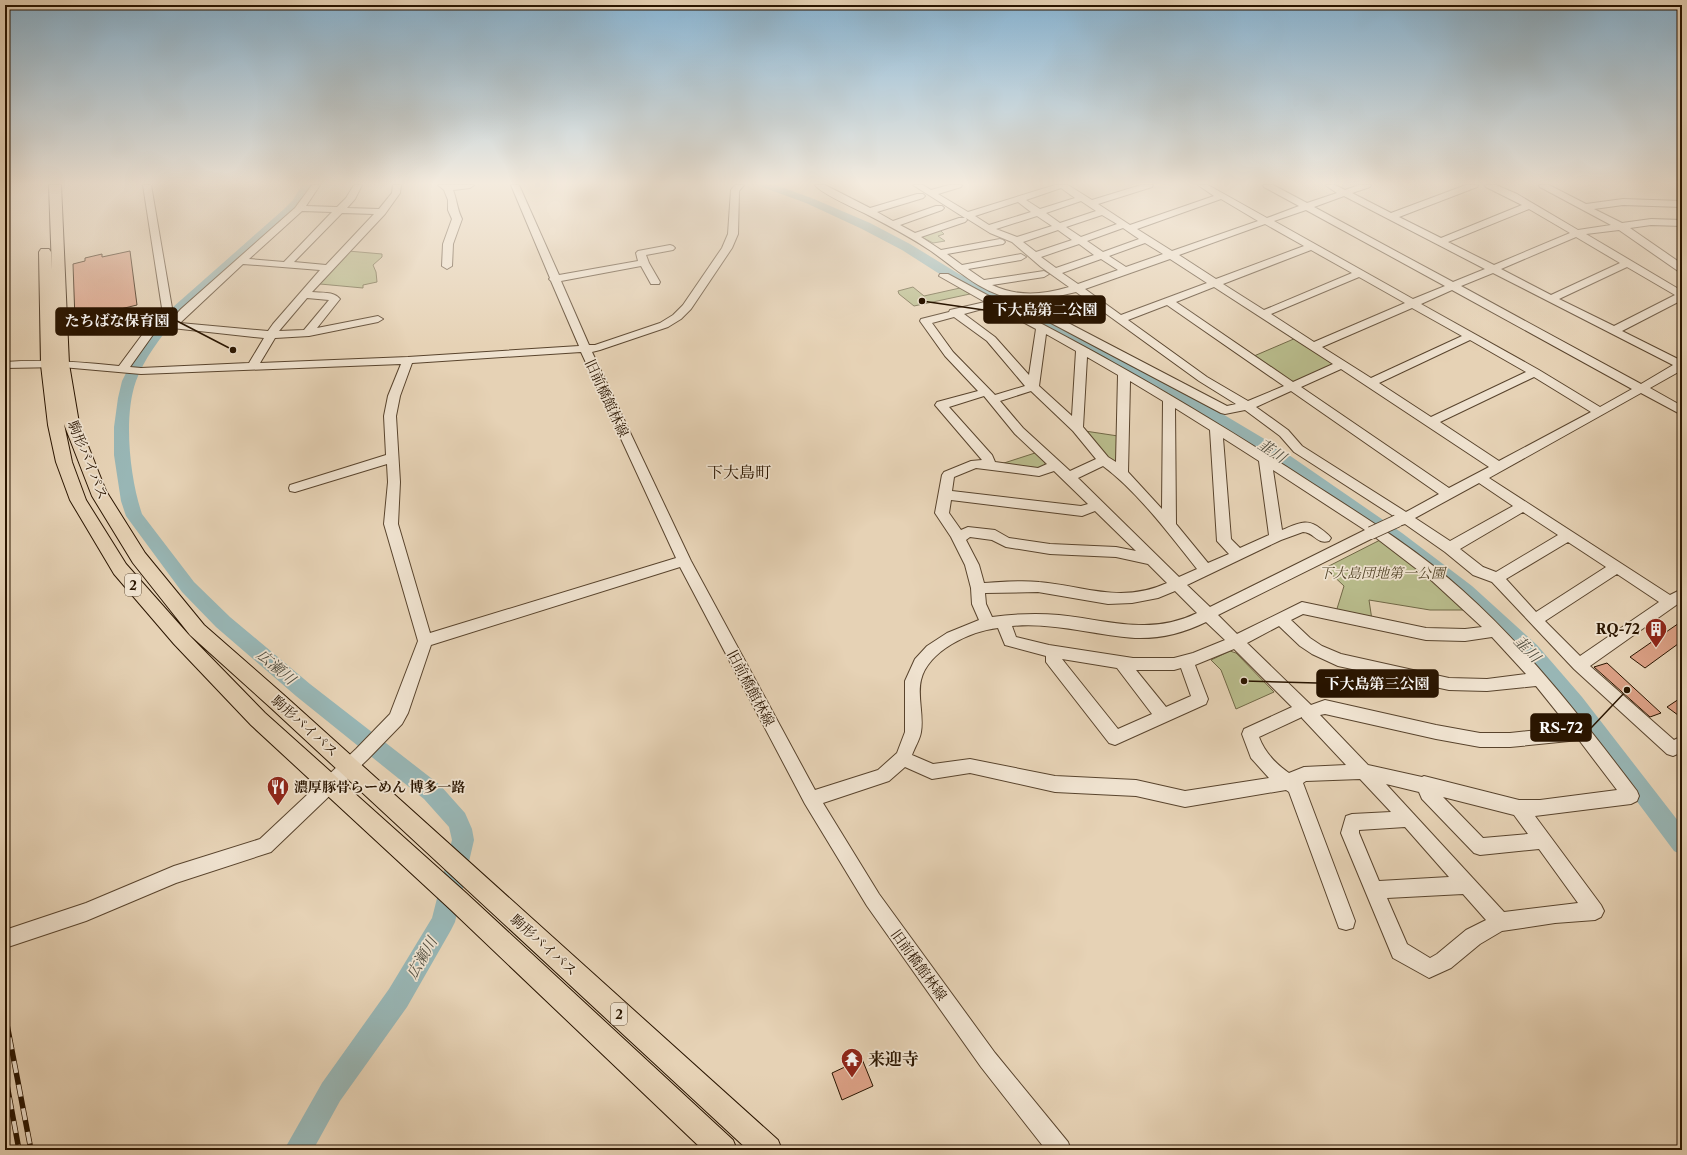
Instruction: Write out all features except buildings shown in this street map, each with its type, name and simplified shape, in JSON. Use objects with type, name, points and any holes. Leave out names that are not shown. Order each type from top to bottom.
[{"type":"main road","name":"駒形バイパス","points":[[47,239],[55,364],[73,430],[98,492],[139,558],[197,630],[768,1150]]},
{"type":"main road","name":"駒形バイパス","points":[[54,239],[56,426],[64,462],[78,500],[120,570],[181,639],[258,719],[329,786],[458,901],[723,1150]]},
{"type":"street","points":[[124,370],[146,335],[167,308],[156,239]]},
{"type":"street","points":[[266,239],[185,311],[172,325],[271,334],[309,332],[378,319]]},
{"type":"street","points":[[286,265],[311,239]]},
{"type":"street","points":[[252,367],[271,334],[328,268],[356,239]]},
{"type":"street","points":[[447,266],[448,244],[450,239]]},
{"type":"street","name":"旧前橋館林線","points":[[537,239],[584,348],[684,561],[810,799],[878,906],[988,1060],[1060,1150]]},
{"type":"street","points":[[5,366],[20,364],[55,364],[141,371],[408,360],[596,348],[649,331],[664,325],[677,317],[687,307],[727,248],[731,239]]},
{"type":"street","points":[[916,239],[959,269],[983,283],[1021,297],[1046,296],[1078,288],[1216,239]]},
{"type":"street","points":[[995,239],[1006,244],[1044,274],[1055,277],[1078,288],[1203,379],[1247,406],[1284,433],[1298,449],[1401,520],[1450,548],[1478,572],[1497,578],[1579,665],[1673,749],[1682,743]]},
{"type":"street","points":[[1012,239],[1034,256],[1055,277]]},
{"type":"street","points":[[1016,241],[1022,239]]},
{"type":"street","points":[[1034,256],[1084,239]]},
{"type":"street","points":[[1055,277],[1101,255],[1147,239],[1314,346],[1498,467]]},
{"type":"street","points":[[1297,239],[1535,372],[1600,412]]},
{"type":"street","points":[[1367,239],[1682,411]]},
{"type":"street","points":[[1434,239],[1492,270],[1613,330],[1678,367],[1682,377]]},
{"type":"street","points":[[1440,242],[1448,239]]},
{"type":"street","points":[[1314,346],[1455,287],[1563,239]]},
{"type":"street","points":[[1587,239],[1682,296]]},
{"type":"street","points":[[1640,239],[1682,269]]},
{"type":"street","points":[[1080,240],[1125,271]]},
{"type":"street","points":[[938,253],[1000,242]]},
{"type":"street","points":[[1121,319],[1310,247]]},
{"type":"street","points":[[655,282],[644,263],[641,253],[670,248]]},
{"type":"street","points":[[959,269],[968,266],[1021,257]]},
{"type":"street","points":[[240,262],[328,268]]},
{"type":"street","points":[[554,279],[644,263]]},
{"type":"street","points":[[1550,299],[1628,263]]},
{"type":"street","points":[[983,283],[1044,274]]},
{"type":"street","points":[[1263,314],[1359,274]]},
{"type":"street","points":[[903,758],[932,772],[970,766],[1055,784],[1136,788],[1185,800],[1288,782],[1304,774],[1364,770],[1519,808],[1540,808],[1631,796],[1584,733],[1540,679],[1495,631],[1455,592],[1392,541],[1265,458],[1169,399],[1082,349],[944,276]]},
{"type":"street","points":[[305,295],[333,297],[335,299],[309,332]]},
{"type":"street","points":[[1613,330],[1682,296]]},
{"type":"street","points":[[1021,297],[1023,304],[1210,404],[1225,410],[1247,406],[1341,365]]},
{"type":"street","points":[[1168,301],[1449,494]]},
{"type":"street","points":[[994,303],[954,312],[925,321],[949,354],[990,396],[1019,431],[1069,477],[1208,613],[1235,642],[1364,770],[1500,922]]},
{"type":"street","points":[[954,312],[991,339],[1033,387],[1076,428],[1104,460],[1122,473],[1169,525],[1206,570]]},
{"type":"street","points":[[1033,387],[1041,328]]},
{"type":"street","points":[[1370,383],[1470,336]]},
{"type":"street","points":[[1076,428],[1082,349]]},
{"type":"street","points":[[5,939],[86,912],[174,875],[265,846],[380,737],[400,713],[425,641],[391,524],[394,482],[390,416],[394,396],[408,360]]},
{"type":"street","points":[[810,799],[883,776],[903,758],[913,732],[913,681],[920,663],[932,650],[952,637],[987,623],[1014,620],[1058,621],[1134,632],[1159,631],[1186,625],[1371,533],[1401,520],[1600,412],[1678,367]]},
{"type":"street","points":[[1430,422],[1535,372]]},
{"type":"street","points":[[1122,473],[1124,374]]},
{"type":"street","points":[[990,465],[988,458],[941,405],[1033,387]]},
{"type":"street","points":[[1169,399],[1169,525]]},
{"type":"street","points":[[1216,428],[1224,541],[1239,555]]},
{"type":"street","points":[[295,488],[392,458]]},
{"type":"street","points":[[1265,458],[1276,537]]},
{"type":"street","points":[[1069,477],[1104,460]]},
{"type":"street","points":[[987,623],[979,604],[978,588],[972,565],[959,538],[942,513],[948,474],[975,464],[1039,472],[1056,465]]},
{"type":"street","points":[[1479,477],[1616,568],[1678,598]]},
{"type":"street","points":[[945,495],[1082,511],[1097,505]]},
{"type":"street","points":[[1450,548],[1523,506]]},
{"type":"street","points":[[978,588],[1038,587],[1108,598],[1132,598],[1158,593],[1276,537],[1302,527],[1310,527],[1324,538]]},
{"type":"street","points":[[959,538],[968,532],[995,534],[1006,542],[1050,549],[1116,552],[1154,560]]},
{"type":"street","points":[[1497,578],[1568,535]]},
{"type":"street","points":[[425,641],[684,561]]},
{"type":"street","points":[[1535,620],[1616,568]]},
{"type":"street","points":[[1579,665],[1678,598]]},
{"type":"street","points":[[1003,622],[1010,641],[1054,652],[1133,664],[1174,664],[1195,659],[1235,642],[1302,608],[1426,634],[1465,634],[1495,631]]},
{"type":"street","points":[[1281,619],[1305,642],[1317,650],[1338,660],[1449,684],[1486,685],[1540,679]]},
{"type":"street","points":[[1054,652],[1054,662],[1115,738],[1200,699],[1186,661]]},
{"type":"street","points":[[1122,662],[1163,716]]},
{"type":"street","points":[[1346,921],[1296,787],[1274,772],[1257,753],[1250,734],[1305,711],[1325,707],[1436,732],[1480,740],[1510,740],[1584,733]]},
{"type":"street","points":[[1424,784],[1428,794],[1480,847],[1544,840]]},
{"type":"street","points":[[1409,819],[1352,822],[1350,833],[1400,952],[1429,968],[1444,961],[1472,937],[1500,922],[1555,914],[1595,911],[1519,808]]},
{"type":"street","points":[[1374,890],[1468,885]]},
{"type":"green space","points":[[925,239],[942,239],[945,241],[933,243]]},
{"type":"green space","points":[[348,251],[382,254],[382,257],[373,265],[376,272],[377,282],[363,285],[363,288],[320,284]]},
{"type":"green space","points":[[913,287],[924,296],[960,288],[970,294],[914,306],[899,294],[898,291]]},
{"type":"green space","points":[[1296,338],[1333,362],[1334,365],[1295,382],[1288,380],[1254,356]]},
{"type":"green space","points":[[1085,431],[1118,436],[1119,462],[1112,462]]},
{"type":"green space","points":[[1035,453],[1045,463],[1045,466],[1039,468],[1001,464]]},
{"type":"green space","name":"下大島団地第一公園","points":[[1384,538],[1469,610],[1430,610],[1369,600],[1372,620],[1336,612],[1344,586],[1325,568]]},
{"type":"green space","points":[[1230,651],[1236,653],[1274,692],[1236,709],[1221,670],[1211,660]]},
{"type":"waterway","name":"広瀬川","points":[[258,239],[169,318],[157,333],[129,381],[125,398],[122,427],[122,455],[129,501],[134,516],[188,587],[223,622],[303,690],[432,792],[457,820],[461,829],[463,840],[443,922],[398,998],[331,1092],[298,1150]]},
{"type":"waterway","name":"韮川","points":[[891,239],[954,277],[1035,315],[1174,391],[1267,448],[1396,537],[1466,591],[1530,650],[1575,703],[1682,844]]},
{"type":"railway","points":[[5,1014],[31,1150]]},
{"type":"railway","points":[[5,1074],[19,1150]]},
{"type":"place","name":"下大島第二公園","points":[[922,301]]},
{"type":"place","name":"たちばな保育園","points":[[233,350]]},
{"type":"place","name":"RQ-72","points":[[1656,648]]},
{"type":"place","name":"下大島第三公園","points":[[1244,681]]},
{"type":"place","name":"RS-72","points":[[1627,690]]},
{"type":"place","name":"濃厚豚骨らーめん 博多一路","points":[[278,806]]},
{"type":"place","name":"来迎寺","points":[[852,1078]]},
{"type":"district","name":"下大島町","points":[[739,472]]}]
